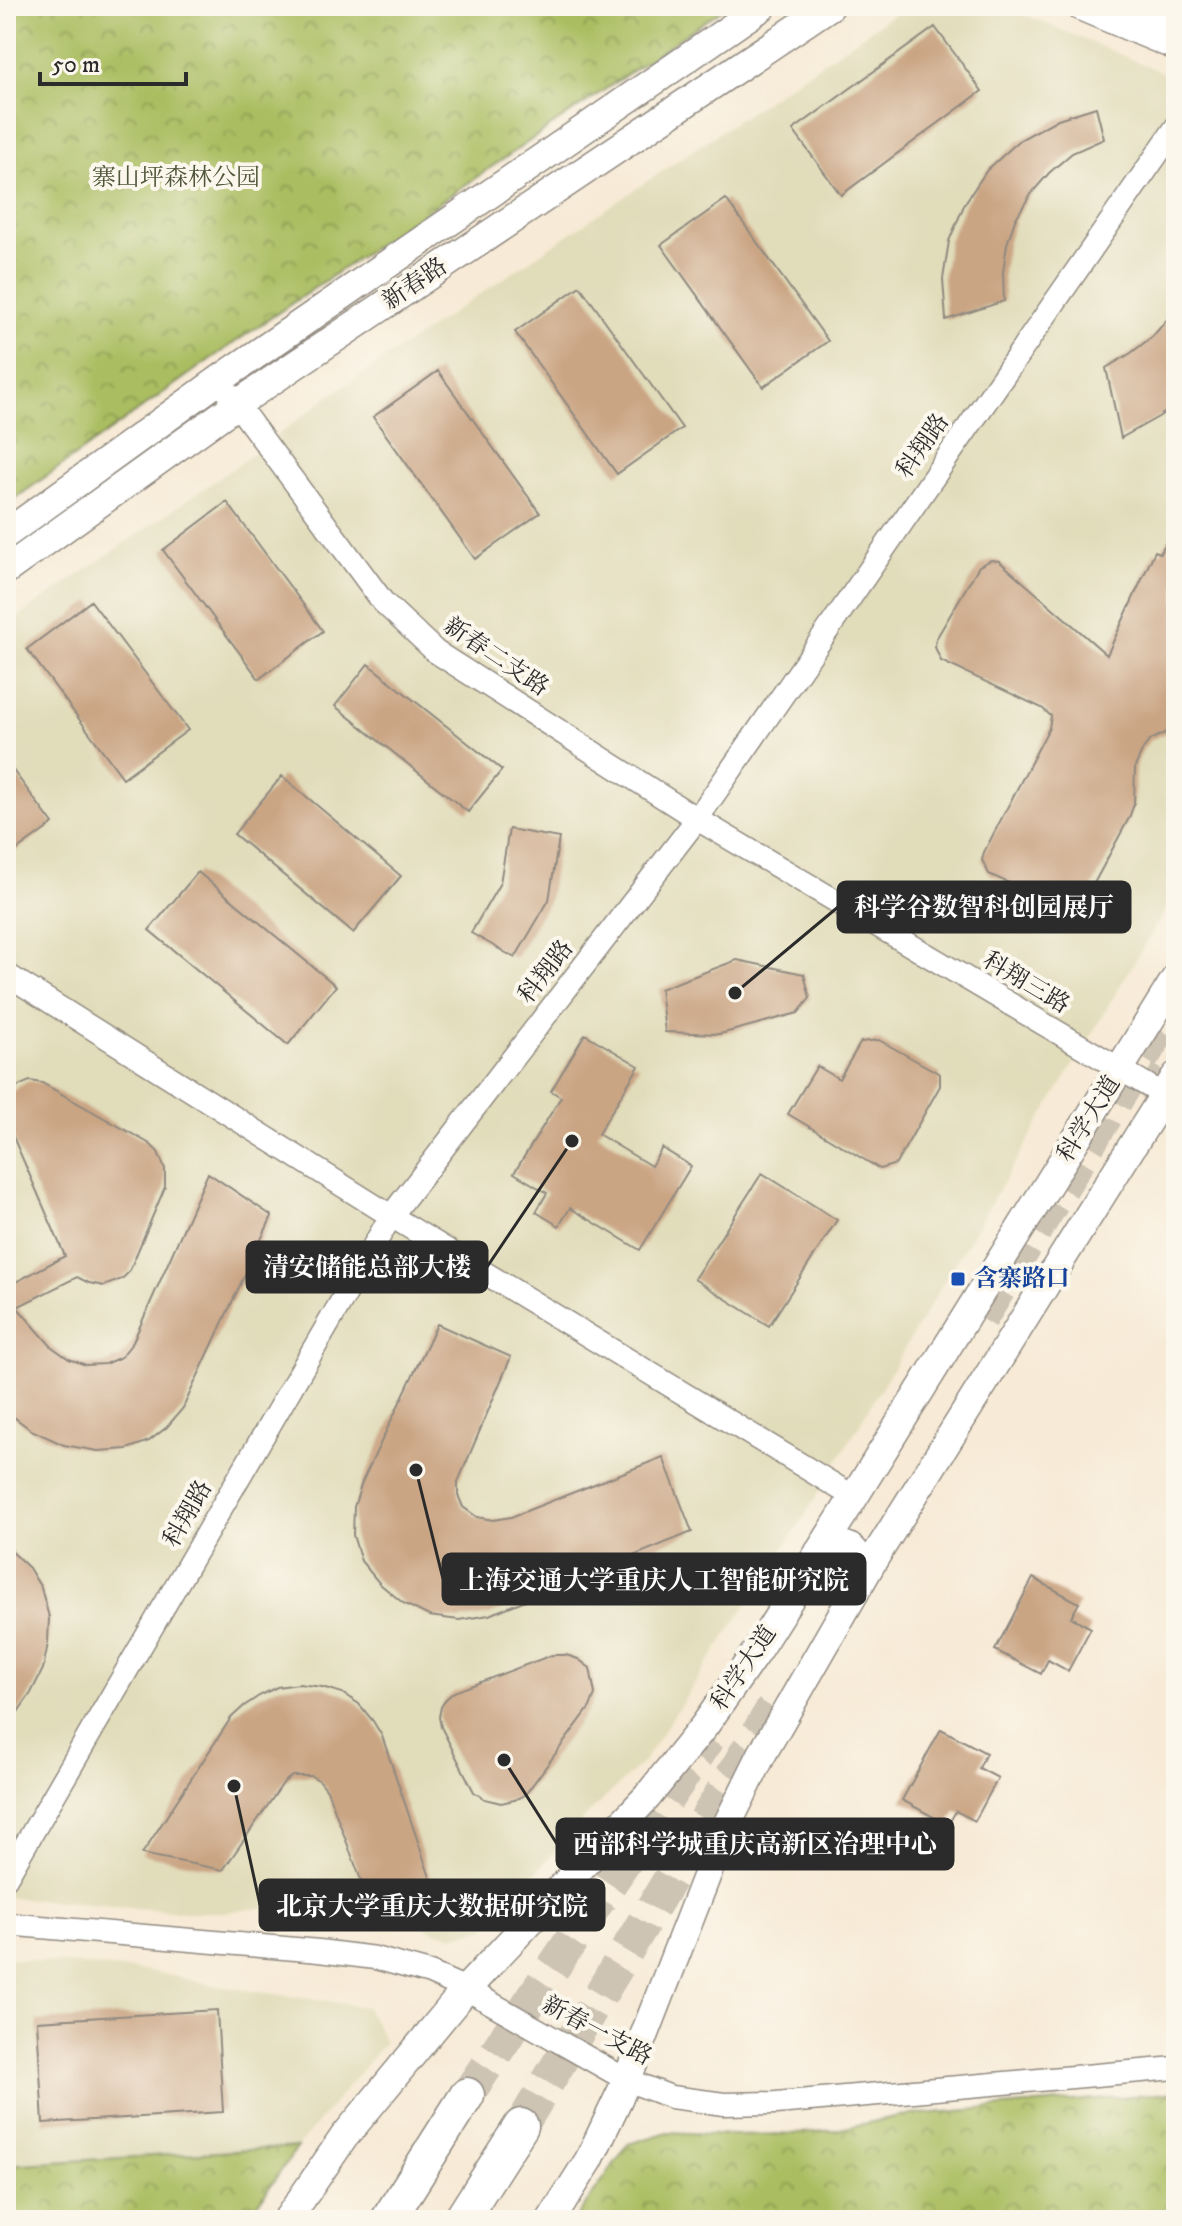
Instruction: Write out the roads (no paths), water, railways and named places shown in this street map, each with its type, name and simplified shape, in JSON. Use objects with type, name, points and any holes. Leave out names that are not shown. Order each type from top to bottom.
[{"type":"highway","points":[[388,2220],[467,2095]]},
{"type":"highway","points":[[461,2220],[521,2126]]},
{"type":"main road","name":"新春路","points":[[6,534],[219,380],[763,6]]},
{"type":"main road","name":"新春路","points":[[6,570],[237,404],[830,6]]},
{"type":"main road","points":[[1080,6],[1176,46]]},
{"type":"main road","points":[[1148,6],[1176,18]]},
{"type":"main road","name":"科学大道","points":[[287,2220],[344,2137],[466,1989],[647,1797],[705,1725],[754,1655],[854,1497],[1176,978]]},
{"type":"main road","points":[[551,2220],[589,2160],[627,2080],[723,1833],[762,1754],[860,1583],[1170,1085]]},
{"type":"main road","points":[[819,1552],[835,1544],[846,1546],[856,1553],[860,1563],[860,1583]]},
{"type":"street","name":"科翔路","points":[[6,1878],[391,1216],[697,819],[1176,127]]},
{"type":"street","name":"新春二支路","points":[[219,380],[383,602],[436,652],[697,819]]},
{"type":"street","name":"科翔三路","points":[[697,819],[1120,1069],[1170,1085]]},
{"type":"street","points":[[6,974],[391,1216],[854,1497]]},
{"type":"street","name":"新春一支路","points":[[6,1924],[319,1951],[361,1956],[430,1973],[466,1989],[627,2080],[671,2097],[724,2104],[776,2103],[1176,2068]]},
{"type":"tunnel","points":[[981,1318],[1168,1016]]},
{"type":"tunnel","points":[[1149,1102],[1176,1059]]},
{"type":"tunnel","points":[[521,2126],[773,1708]]},
{"type":"tunnel","points":[[467,2095],[708,1738]]},
{"type":"place","name":"科学谷数智科创园展厅","points":[[735,993]]},
{"type":"place","name":"清安储能总部大楼","points":[[572,1141]]},
{"type":"place","name":"含寨路口","points":[[958,1279]]},
{"type":"place","name":"上海交通大学重庆人工智能研究院","points":[[416,1470]]},
{"type":"place","name":"西部科学城重庆高新区治理中心","points":[[504,1760]]},
{"type":"place","name":"北京大学重庆大数据研究院","points":[[234,1786]]},
{"type":"park label","name":"寨山坪森林公园","points":[[176,178]]}]
